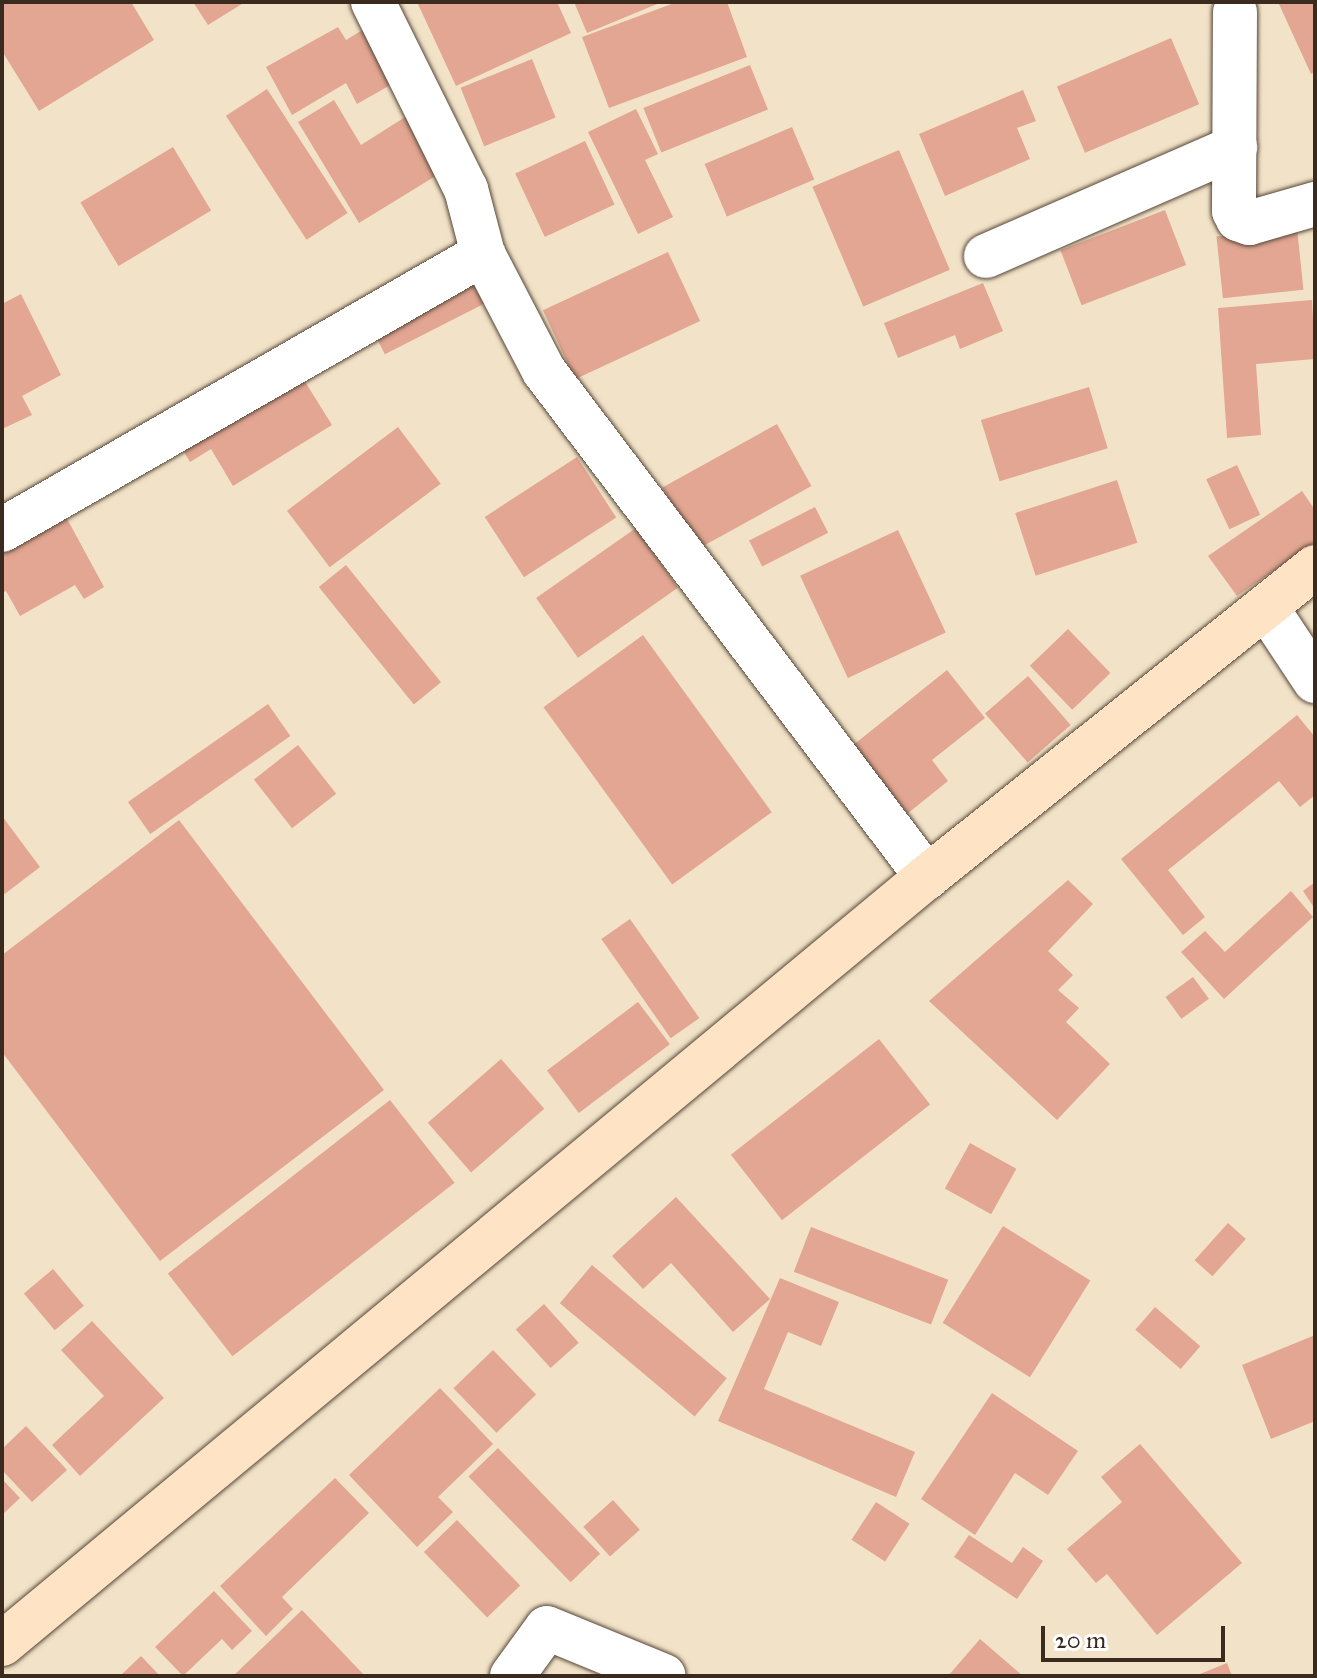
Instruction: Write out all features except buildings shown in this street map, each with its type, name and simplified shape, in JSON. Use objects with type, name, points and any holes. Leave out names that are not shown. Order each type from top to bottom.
[{"type":"main road","points":[[2,1644],[927,877],[1315,567]]},
{"type":"street","points":[[373,2],[466,189],[483,254],[544,371],[927,877]]},
{"type":"street","points":[[1235,12],[1238,219],[1249,223],[1315,204]]},
{"type":"street","points":[[986,256],[1235,147]]},
{"type":"street","points":[[2,530],[483,254]]},
{"type":"street","points":[[1266,607],[1315,681]]},
{"type":"street","points":[[512,1676],[547,1628],[664,1676]]}]
